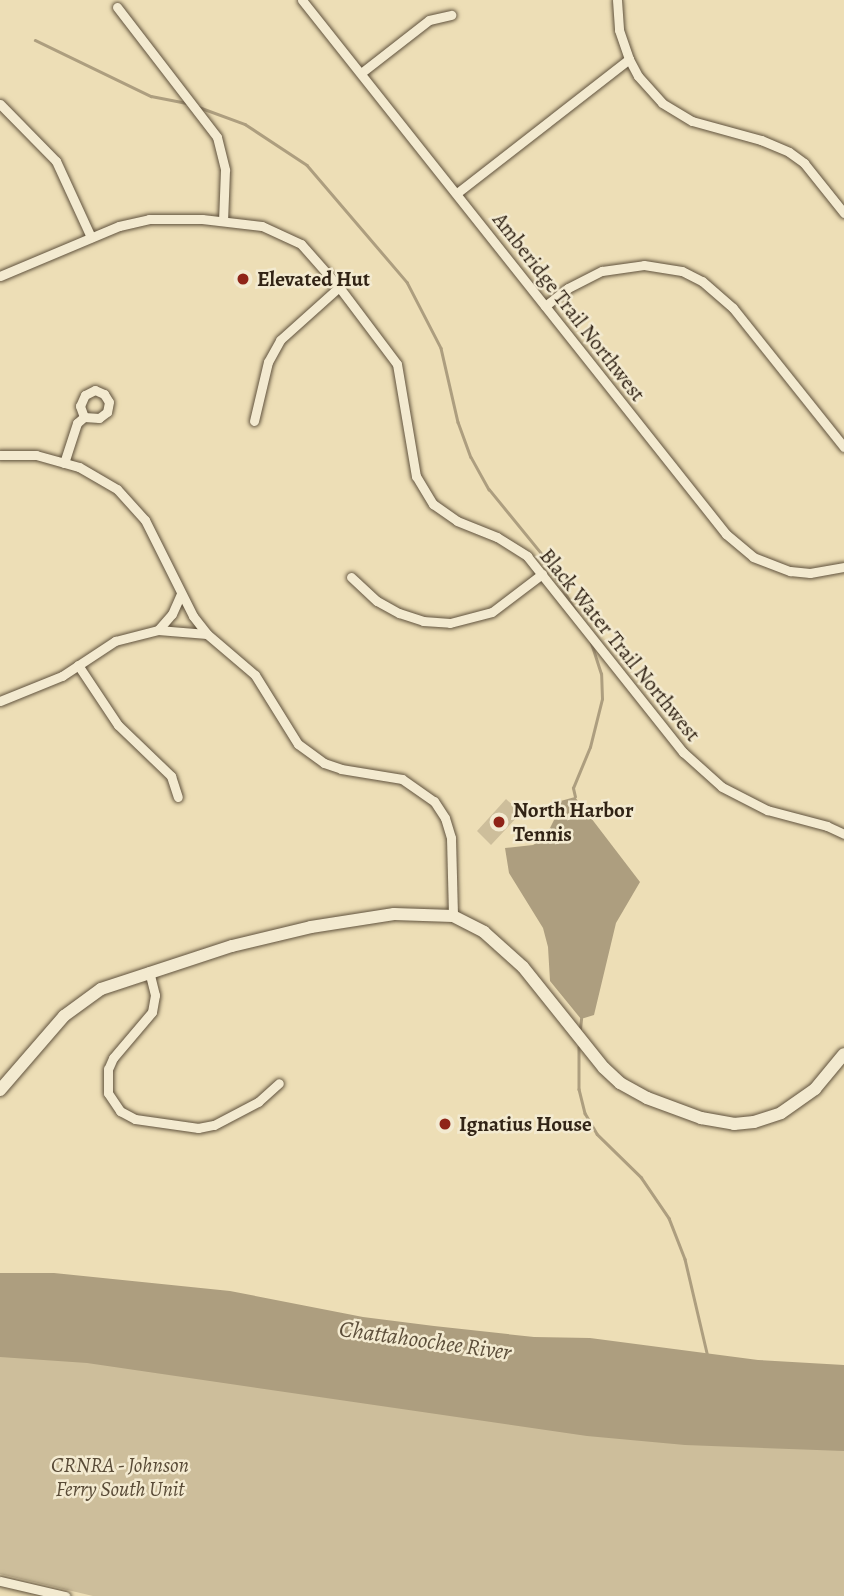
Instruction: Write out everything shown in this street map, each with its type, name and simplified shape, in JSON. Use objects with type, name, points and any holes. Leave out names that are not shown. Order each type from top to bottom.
[{"type":"street","name":"Amberidge Trail Northwest","points":[[302,0],[737,546],[770,566],[790,571],[810,573],[844,567]]},
{"type":"street","points":[[617,0],[619,30],[628,59],[650,91],[678,114],[706,127],[761,140],[789,152],[804,163],[844,213]]},
{"type":"street","points":[[117,7],[217,137],[225,170],[223,221]]},
{"type":"street","points":[[361,73],[429,20],[451,15]]},
{"type":"street","points":[[457,194],[628,59]]},
{"type":"street","points":[[0,104],[56,161],[91,237]]},
{"type":"street","name":"Black Water Trail Northwest","points":[[0,276],[119,226],[149,219],[223,221],[262,226],[289,236],[312,253],[397,364],[412,458],[426,495],[441,512],[510,543],[542,574],[696,766],[722,787],[750,803],[784,816],[828,826],[844,834]]},
{"type":"street","points":[[545,306],[583,279],[622,266],[667,267],[692,276],[718,292],[733,308],[844,447]]},
{"type":"street","points":[[254,421],[268,362],[280,340],[339,286]]},
{"type":"street","points":[[64,463],[78,424],[84,417]]},
{"type":"street","points":[[0,455],[36,455],[99,476],[132,504],[155,537],[180,594],[207,634],[254,675],[289,733],[310,755],[341,769],[402,779],[419,788],[434,801],[445,818],[451,838],[453,916]]},
{"type":"street","points":[[351,577],[377,601],[399,613],[423,621],[450,623],[492,612],[542,574]]},
{"type":"street","points":[[158,630],[172,614],[180,594]]},
{"type":"street","points":[[0,701],[43,686],[115,641],[158,630],[207,634]]},
{"type":"street","points":[[78,665],[118,725],[171,776],[178,797]]},
{"type":"street","points":[[0,1090],[65,1016],[82,1001],[118,982],[232,946],[311,927],[394,914],[453,916],[484,932],[512,954],[604,1068],[620,1083],[647,1098],[701,1118],[734,1124],[754,1122],[781,1113],[815,1089],[844,1054]]},
{"type":"street","points":[[149,971],[155,995],[152,1012],[113,1058],[108,1069],[108,1093],[120,1111],[135,1119],[198,1128],[214,1125],[258,1102],[279,1083]]},
{"type":"street","points":[[0,1581],[65,1596]]},
{"type":"green space","name":"North Harbor Tennis","points":[[506,799],[521,813],[491,845],[477,831]]},
{"type":"green space","name":"CRNRA - Johnson Ferry South Unit","points":[[0,1349],[844,1444],[844,1596],[93,1596],[0,1574]]},
{"type":"water","points":[[575,797],[640,882],[616,923],[594,1015],[581,1019],[550,981],[548,947],[543,928],[509,873],[505,848],[533,845],[545,838],[555,818],[557,802]]},
{"type":"water","name":"Chattahoochee River","points":[[0,1273],[54,1273],[230,1291],[363,1317],[434,1326],[534,1337],[590,1338],[758,1360],[844,1365],[844,1451],[685,1445],[587,1436],[87,1363],[0,1357]]},
{"type":"waterway","points":[[35,40],[151,96],[186,103]]},
{"type":"waterway","points":[[196,106],[245,124],[307,165],[407,282],[441,348],[458,422],[471,457],[489,489],[542,554],[577,613]]},
{"type":"waterway","points":[[575,797],[573,788],[590,747],[602,699],[601,674],[590,641]]},
{"type":"waterway","points":[[580,1029],[581,1019]]},
{"type":"waterway","points":[[579,1047],[579,1089],[585,1113],[597,1134],[641,1177],[669,1218],[685,1259],[707,1353]]},
{"type":"place","name":"Elevated Hut","points":[[243,279]]},
{"type":"place","name":"North Harbor Tennis","points":[[499,822]]},
{"type":"place","name":"Ignatius House","points":[[445,1124]]}]
